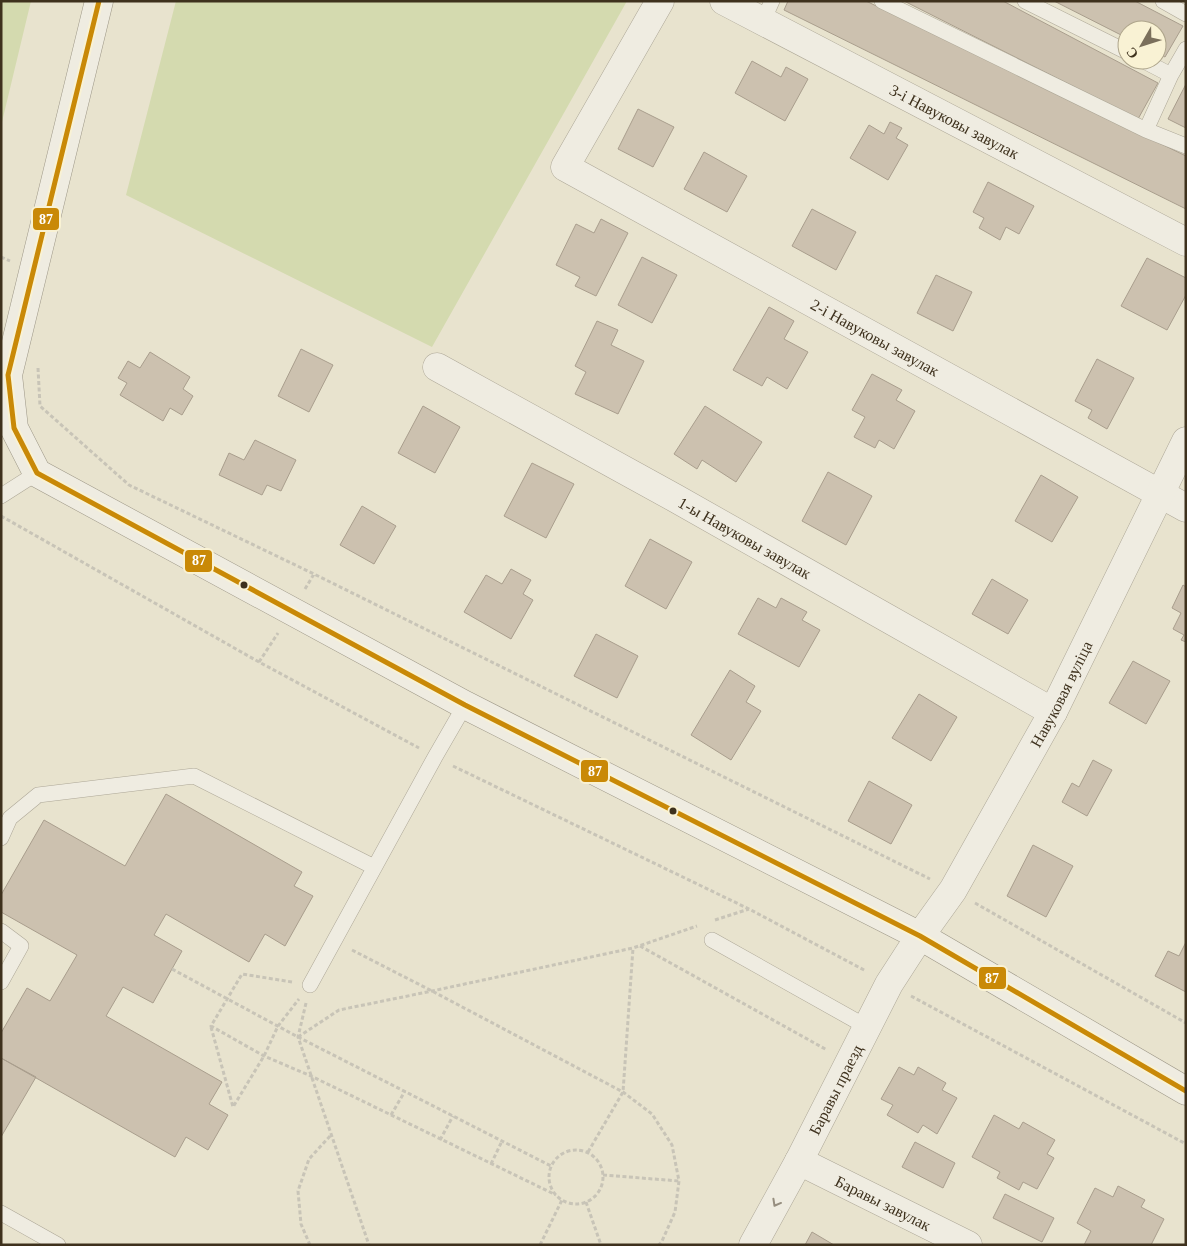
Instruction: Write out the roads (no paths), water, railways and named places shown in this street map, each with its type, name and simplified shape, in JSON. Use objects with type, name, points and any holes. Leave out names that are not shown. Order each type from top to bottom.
[{"type":"street","points":[[99,1],[8,375],[7,421],[14,428],[37,473],[465,706],[920,936],[1186,1091]]},
{"type":"street","name":"2-і Навуковы завулак","points":[[660,1],[565,166],[1186,508]]},
{"type":"street","name":"3-і Навуковы завулак","points":[[724,1],[767,11],[1186,242]]},
{"type":"street","name":"1-ы Навуковы завулак","points":[[437,367],[675,498],[1053,712]]},
{"type":"street","name":"Навуковая вуліца","points":[[920,936],[953,890],[1053,712],[1186,441]]},
{"type":"street","name":"Баравы праезд","points":[[753,1245],[799,1161],[889,984],[920,936]]},
{"type":"street","name":"Баравы завулак","points":[[799,1161],[968,1245]]},
{"type":"lane","points":[[882,1],[1146,130],[1186,146]]},
{"type":"lane","points":[[1025,1],[1117,47]]},
{"type":"lane","points":[[1163,1],[1186,14]]},
{"type":"lane","points":[[1146,130],[1171,75],[1186,49]]},
{"type":"lane","points":[[1161,70],[1171,75]]},
{"type":"lane","points":[[1,496],[37,473]]},
{"type":"lane","points":[[310,985],[465,706]]},
{"type":"lane","points":[[1,838],[10,818],[38,795],[194,776],[374,867]]},
{"type":"lane","points":[[1,931],[21,946],[1,982]]},
{"type":"lane","points":[[712,940],[867,1027]]},
{"type":"lane","points":[[1,1213],[57,1244]]}]
